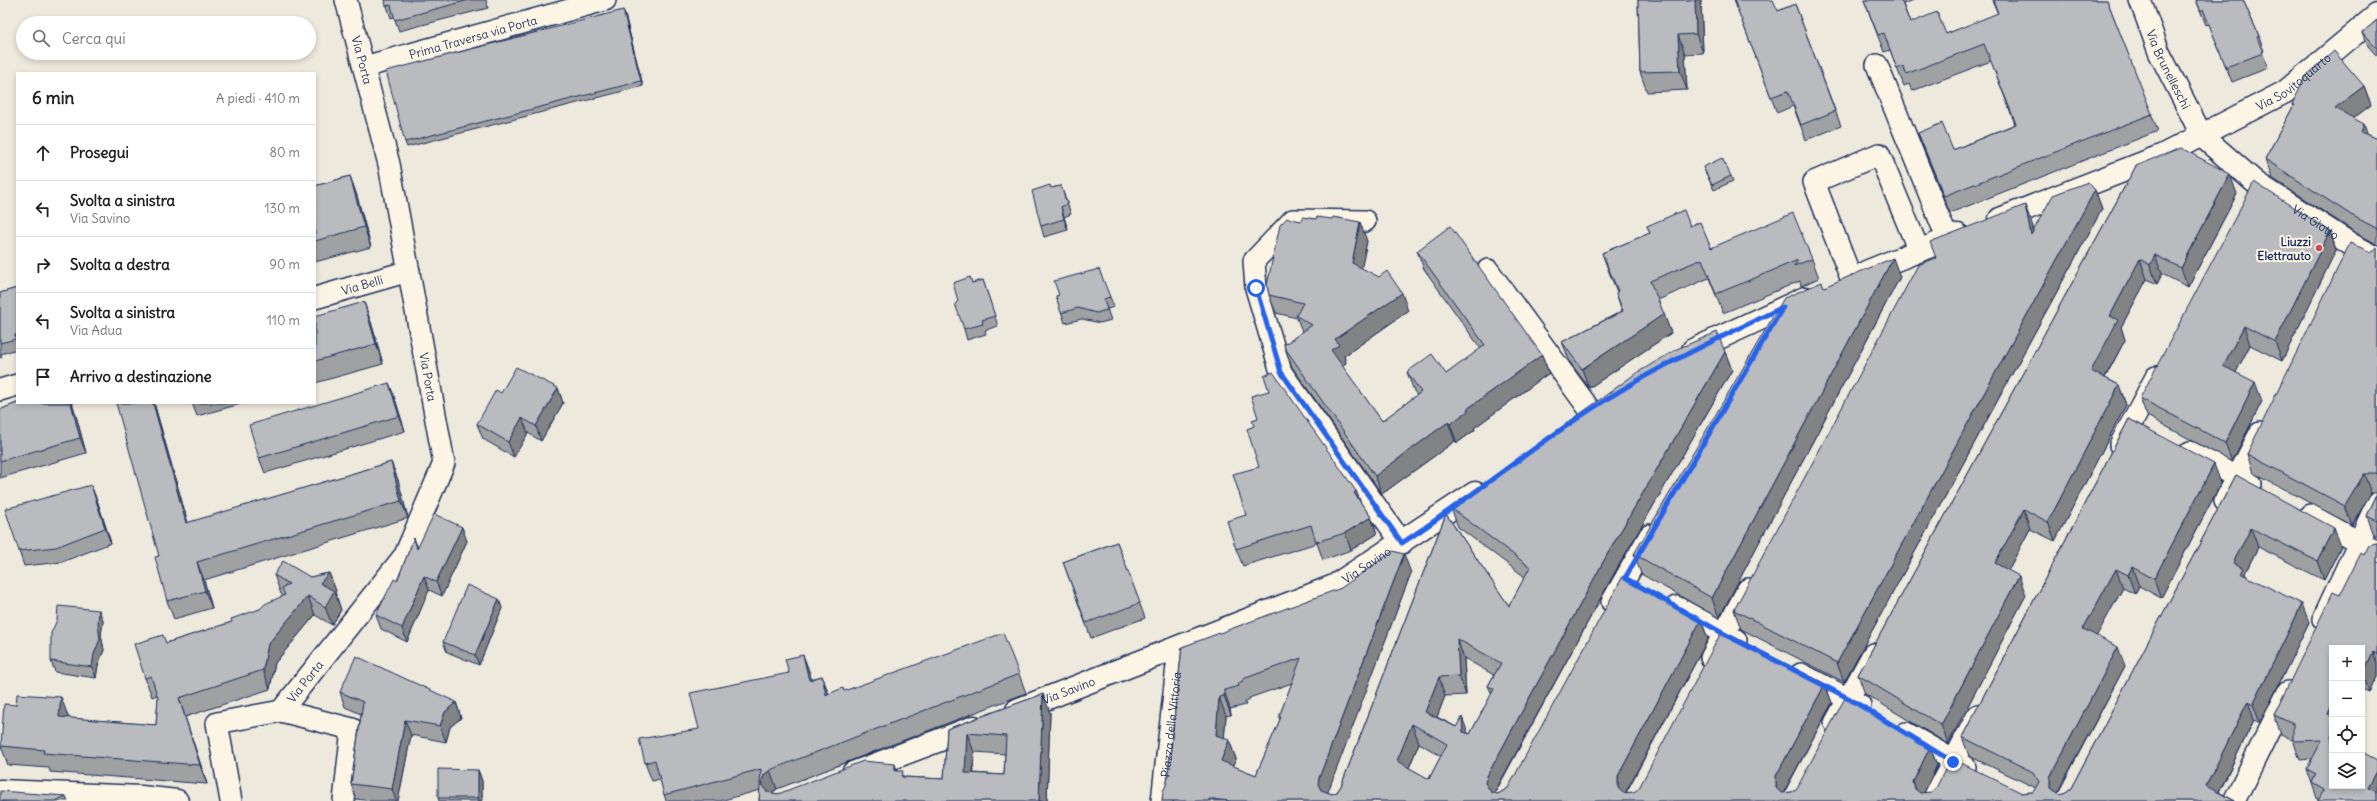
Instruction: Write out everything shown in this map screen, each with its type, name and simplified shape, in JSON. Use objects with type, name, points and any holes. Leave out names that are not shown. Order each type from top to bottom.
[{"type":"street","name":"Via Porta","points":[[281,711],[405,555],[444,463],[389,164],[346,0]]},
{"type":"street","name":"Prima Traversa via Porta","points":[[364,67],[605,0]]},
{"type":"street","name":"Via Brunelleschi","points":[[2140,0],[2159,52],[2202,136]]},
{"type":"street","name":"Via Sovitoquarto","points":[[2202,136],[2285,92],[2377,15]]},
{"type":"street","points":[[1877,65],[1933,245],[1918,272]]},
{"type":"street","points":[[1678,357],[1783,307],[1827,288],[2141,164],[2202,136]]},
{"type":"street","name":"Via Giotto","points":[[2202,136],[2253,190],[2348,252],[2377,258]]},
{"type":"street","points":[[1851,278],[1814,182],[1879,154],[1933,245]]},
{"type":"street","points":[[2126,192],[2141,164]]},
{"type":"street","points":[[1365,221],[1293,220],[1254,261],[1256,288],[1281,372],[1402,543]]},
{"type":"street","points":[[1488,270],[1590,410]]},
{"type":"street","name":"Via Belli","points":[[316,298],[409,271]]},
{"type":"street","points":[[1763,341],[1783,307]]},
{"type":"street","points":[[2110,464],[2139,426],[2165,359]]},
{"type":"street","points":[[0,390],[16,385]]},
{"type":"street","points":[[1572,423],[1610,398]]},
{"type":"street","points":[[2216,520],[2269,414]]},
{"type":"street","points":[[2175,444],[2270,494]]},
{"type":"street","name":"Via Savino","points":[[832,781],[1179,648],[1334,586],[1447,514],[1490,482]]},
{"type":"street","points":[[2316,637],[2357,542],[2377,503]]},
{"type":"street","points":[[2290,505],[2377,552]]},
{"type":"street","points":[[1435,543],[1447,514]]},
{"type":"street","points":[[1602,620],[1661,517]]},
{"type":"street","points":[[1702,676],[1758,571]]},
{"type":"street","points":[[1625,578],[1724,634],[1752,648]]},
{"type":"street","points":[[1826,739],[1883,635]]},
{"type":"street","name":"Piazza della Vittoria","points":[[1162,801],[1179,648]]},
{"type":"street","points":[[1786,666],[1848,698],[1953,762],[1980,775]]},
{"type":"street","points":[[2234,801],[2298,672]]},
{"type":"street","points":[[1932,801],[1987,698]]},
{"type":"street","points":[[231,801],[217,723],[281,711],[352,729],[344,801]]},
{"type":"street","points":[[0,791],[177,801]]},
{"type":"building","points":[[385,0],[469,0],[395,20],[391,5],[386,6]]},
{"type":"building","points":[[1638,0],[1695,0],[1696,34],[1678,35],[1680,71],[1640,72]]},
{"type":"building","points":[[1734,0],[1773,0],[1778,11],[1795,4],[1835,111],[1801,125],[1788,91],[1771,97]]},
{"type":"building","points":[[1864,0],[1901,0],[1910,23],[1937,12],[1946,34],[1998,13],[1993,0],[2107,0],[2152,114],[1944,196],[1918,133],[1942,123],[1953,150],[2016,124],[1984,44],[1906,74],[1903,66],[1897,69],[1884,33],[1878,35]]},
{"type":"building","points":[[2196,0],[2243,0],[2259,36],[2257,37],[2263,53],[2226,67],[2203,9],[2201,11]]},
{"type":"building","points":[[623,10],[641,81],[405,142],[386,71]]},
{"type":"building","points":[[2377,20],[2377,48],[2363,32]]},
{"type":"building","points":[[2334,51],[2364,86],[2335,108],[2364,124],[2361,132],[2377,139],[2377,230],[2376,228],[2351,215],[2265,159],[2294,105],[2292,104],[2305,77]]},
{"type":"building","points":[[2181,148],[2230,174],[2181,268],[2155,255],[2150,265],[2140,259],[2110,316],[2118,320],[2091,371],[2119,385],[2048,522],[2024,509],[1995,563],[2019,576],[1941,725],[1858,675],[2136,166]]},
{"type":"building","points":[[1722,158],[1731,176],[1712,185],[1703,167]]},
{"type":"building","points":[[350,176],[364,227],[316,241],[316,186]]},
{"type":"building","points":[[2088,182],[2095,190],[1837,663],[1734,610],[1918,265],[1936,258],[1930,242],[2025,205],[2031,235],[2053,195]]},
{"type":"building","points":[[2254,182],[2330,231],[2275,342],[2244,326],[2223,366],[2255,382],[2225,443],[2140,398]]},
{"type":"building","points":[[1050,185],[1051,188],[1061,186],[1067,204],[1061,207],[1064,219],[1041,226],[1032,191]]},
{"type":"building","points":[[1684,210],[1690,226],[1700,222],[1711,248],[1793,213],[1812,259],[1794,266],[1798,260],[1716,294],[1702,259],[1650,281],[1664,314],[1582,369],[1562,342],[1623,311],[1616,293],[1618,291],[1602,253],[1650,233],[1647,226]]},
{"type":"building","points":[[1302,217],[1332,219],[1333,217],[1360,222],[1352,263],[1379,277],[1387,271],[1402,293],[1335,339],[1339,345],[1331,350],[1382,421],[1421,392],[1407,372],[1432,354],[1446,374],[1485,345],[1417,251],[1450,226],[1542,355],[1467,409],[1468,411],[1450,424],[1448,422],[1375,476],[1285,348],[1284,345],[1312,325],[1296,316],[1303,303],[1269,295],[1267,285],[1280,225],[1287,218],[1301,221]]},
{"type":"building","points":[[2350,243],[2371,252],[2377,248],[2377,475],[2364,474],[2345,506],[2247,454]]},
{"type":"building","points":[[1893,258],[1712,598],[1634,554],[1784,298],[1822,282],[1824,287]]},
{"type":"building","points":[[1099,269],[1110,297],[1104,299],[1107,310],[1096,313],[1078,308],[1061,313],[1056,296],[1059,295],[1054,281]]},
{"type":"building","points":[[970,277],[972,283],[983,280],[995,316],[982,320],[983,324],[964,329],[955,304],[958,301],[953,283]]},
{"type":"building","points":[[16,288],[16,339],[0,343],[0,293]]},
{"type":"building","points":[[364,302],[376,344],[316,361],[316,316]]},
{"type":"building","points":[[1717,332],[1725,352],[1608,553],[1487,776],[1485,783],[1491,792],[1498,794],[1508,788],[1623,576],[1701,620],[1618,776],[1618,788],[1623,793],[1634,792],[1639,788],[1722,631],[1825,684],[1776,776],[1776,788],[1781,793],[1792,792],[1797,788],[1846,696],[1930,747],[1913,782],[1915,789],[1920,793],[1931,792],[1936,788],[1951,758],[2022,793],[2033,792],[2039,782],[2033,772],[1962,737],[2129,419],[2214,464],[2154,579],[2132,567],[2128,575],[2116,569],[2083,629],[2118,647],[2050,777],[2050,788],[2060,794],[2071,788],[2236,475],[2334,528],[2317,561],[2251,528],[2233,563],[2243,568],[2240,573],[2302,604],[2253,704],[2248,701],[2206,786],[2235,801],[1231,801],[1209,799],[1209,801],[1162,801],[1163,791],[1167,783],[1182,647],[1341,588],[1393,551],[1404,554],[1319,778],[1318,784],[1321,790],[1332,794],[1337,792],[1341,786],[1446,514],[1509,606],[1530,567],[1451,508],[1635,374],[1677,349]],"holes":[[[1457,639],[1501,663],[1488,686],[1494,689],[1470,734],[1463,732],[1462,717],[1456,727],[1425,712],[1439,677],[1459,676]],[[1301,658],[1279,717],[1281,717],[1256,775],[1221,761],[1229,740],[1216,735],[1219,697],[1224,696],[1224,690],[1239,686],[1238,683],[1243,681],[1243,679]],[[1412,724],[1447,744],[1429,779],[1397,761]]]},
{"type":"building","points":[[516,367],[558,388],[536,426],[522,418],[508,442],[477,424],[496,390],[501,393]]},
{"type":"building","points":[[1273,372],[1356,491],[1354,493],[1371,517],[1345,533],[1316,542],[1311,525],[1236,549],[1227,521],[1246,515],[1233,474],[1259,467],[1247,429],[1254,426],[1252,420],[1258,418],[1251,396],[1269,391],[1264,376]]},
{"type":"building","points":[[389,383],[399,416],[259,458],[249,425]]},
{"type":"building","points":[[16,403],[71,404],[80,438],[0,461],[0,410]]},
{"type":"building","points":[[116,404],[153,404],[186,523],[391,462],[401,501],[197,562],[205,591],[167,601],[155,557],[159,556]]},
{"type":"building","points":[[91,485],[105,528],[56,547],[19,551],[5,509]]},
{"type":"building","points":[[2377,494],[2377,521],[2367,516]]},
{"type":"building","points":[[434,514],[462,527],[436,582],[424,576],[402,628],[376,615],[394,579],[397,581],[414,538],[417,549]]},
{"type":"building","points":[[1117,542],[1140,603],[1086,623],[1063,562]]},
{"type":"building","points":[[2377,543],[2377,654],[2373,652],[2365,670],[2365,645],[2329,645],[2329,789],[2365,789],[2365,754],[2377,760],[2377,771],[2368,788],[2377,792],[2377,801],[2318,801],[2324,790],[2312,783],[2316,774],[2307,769],[2322,740],[2293,741],[2293,724],[2274,715],[2333,592],[2340,595],[2361,553],[2364,555],[2369,545]]},
{"type":"building","points":[[283,561],[310,577],[329,573],[320,583],[334,591],[325,607],[308,596],[268,644],[263,670],[179,698],[200,765],[43,753],[44,750],[1,746],[4,704],[16,705],[17,694],[61,697],[59,717],[156,725],[158,698],[151,676],[145,678],[134,644],[163,635],[166,643],[232,622],[231,619],[260,609],[265,604],[285,595],[282,588],[289,584],[274,575]]},
{"type":"building","points":[[467,585],[499,599],[475,655],[443,642]]},
{"type":"building","points":[[58,606],[99,610],[98,624],[100,639],[94,654],[92,667],[51,661],[51,633],[57,620]]},
{"type":"building","points":[[1003,633],[1019,674],[770,770],[764,775],[762,781],[763,787],[767,792],[778,794],[863,761],[895,764],[895,771],[903,771],[902,777],[944,779],[947,729],[1043,694],[1039,801],[759,801],[761,769],[664,795],[655,760],[645,763],[639,739],[699,729],[690,693],[789,673],[785,659],[803,655],[809,680],[822,676],[826,695],[843,688],[844,691]],"holes":[[[967,733],[1006,736],[1004,775],[965,773]]]},
{"type":"building","points":[[356,656],[456,702],[445,712],[440,726],[405,720],[392,789],[351,784],[363,702],[340,692]]},
{"type":"building","points":[[438,769],[478,770],[478,798],[438,798]]},
{"type":"building","points":[[0,791],[66,796],[55,801],[0,801]]},
{"type":"place","name":"Liuzzi Elettrauto","points":[[2319,248]]},
{"type":"route","points":[[1256,288],[1281,372],[1402,543],[1447,514],[1590,410],[1678,357],[1783,307],[1625,578],[1724,634],[1848,698],[1953,762]]}]
